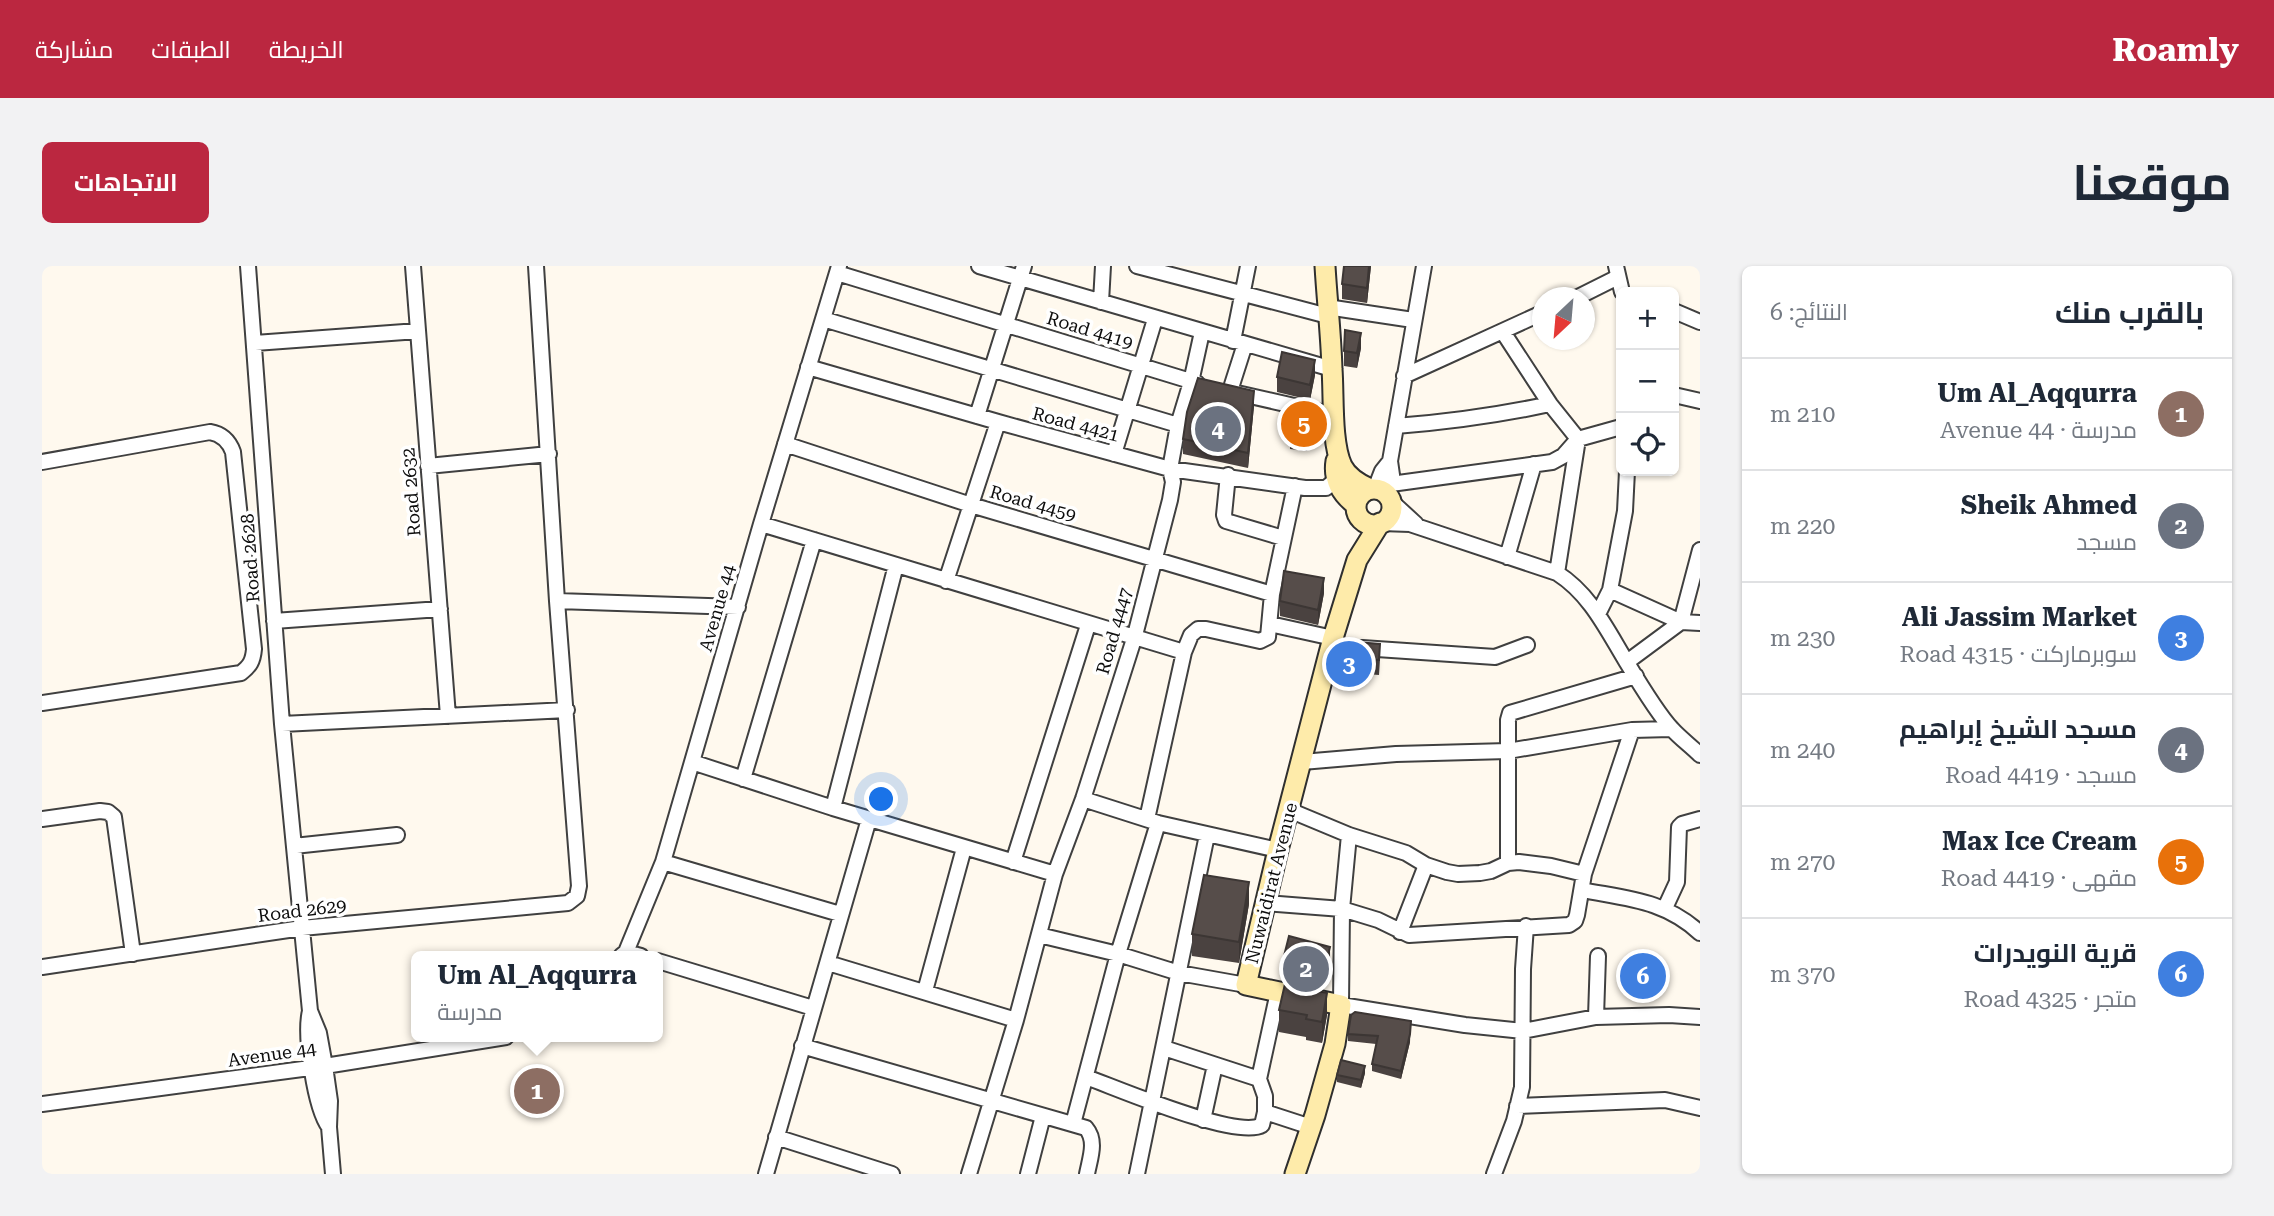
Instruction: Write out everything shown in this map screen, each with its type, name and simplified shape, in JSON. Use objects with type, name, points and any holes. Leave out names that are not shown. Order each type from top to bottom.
[{"type":"street","name":"Road 2628","points":[[248,266],[282,724],[310,1011],[307,1025],[319,1066],[322,1115],[329,1128],[333,1174]]},
{"type":"street","name":"Road 2632","points":[[413,266],[448,716]]},
{"type":"street","points":[[282,724],[567,709],[557,601],[536,266]]},
{"type":"street","points":[[979,266],[1022,272],[1155,319],[1332,369]]},
{"type":"street","points":[[1101,302],[1103,266]]},
{"type":"street","points":[[1137,266],[1243,295],[1328,312],[1413,320]]},
{"type":"street","points":[[1195,282],[1197,266]]},
{"type":"street","points":[[1230,391],[1248,266]]},
{"type":"street","points":[[1325,266],[1334,415],[1342,466],[1359,484],[1383,492],[1420,527]]},
{"type":"street","points":[[1381,523],[1390,514],[1383,492],[1382,471],[1391,461],[1424,266]]},
{"type":"street","name":"Avenue 44","points":[[624,951],[663,862],[838,269]]},
{"type":"street","name":"Road 4419","points":[[838,269],[1191,382],[1334,415]]},
{"type":"street","points":[[977,416],[1022,272]]},
{"type":"street","points":[[1593,287],[1617,272]]},
{"type":"street","points":[[1679,314],[1700,322]]},
{"type":"street","points":[[1404,376],[1532,318]]},
{"type":"street","points":[[1114,454],[1155,319]]},
{"type":"street","points":[[823,320],[1178,425]]},
{"type":"street","points":[[255,343],[418,331]]},
{"type":"street","name":"Road 4447","points":[[969,1174],[1016,1020],[1055,874],[1083,799],[1134,639],[1170,500],[1173,482],[1170,469],[1178,425],[1202,332]]},
{"type":"street","points":[[1503,332],[1550,404],[1578,439],[1557,573]]},
{"type":"street","name":"Road 4421","points":[[808,367],[1170,469],[1326,488],[1336,479]]},
{"type":"street","points":[[1679,396],[1700,401]]},
{"type":"street","points":[[1396,426],[1483,416],[1550,404]]},
{"type":"street","points":[[946,581],[998,422]]},
{"type":"street","points":[[1357,510],[1360,495],[1552,461],[1563,456],[1578,439],[1616,428]]},
{"type":"street","points":[[42,462],[210,432],[224,437],[233,452],[254,649],[249,667],[241,673],[42,702]]},
{"type":"street","name":"Road 4459","points":[[785,444],[971,505],[1272,594]]},
{"type":"street","points":[[1338,453],[1336,479],[1344,494],[1370,524],[1401,523],[1420,527],[1557,573],[1583,593],[1671,729],[1700,754]]},
{"type":"street","points":[[428,466],[549,454]]},
{"type":"street","points":[[1507,557],[1534,464]]},
{"type":"street","points":[[1227,475],[1224,515],[1226,521],[1283,538]]},
{"type":"street","points":[[1598,614],[1610,590],[1625,511],[1627,476]]},
{"type":"street","points":[[1073,1124],[1152,821],[1184,652],[1191,635],[1198,629],[1263,641],[1268,636],[1272,594],[1295,486]]},
{"type":"street","name":"Nuwaidirat Avenue","points":[[1357,510],[1357,560]]},
{"type":"street","name":"Nuwaidirat Avenue","points":[[1340,1005],[1246,985],[1332,642],[1357,560],[1381,523]]},
{"type":"street","points":[[761,524],[1184,652]]},
{"type":"street","points":[[743,779],[814,540]]},
{"type":"street","points":[[1627,662],[1681,622],[1700,550]]},
{"type":"street","points":[[833,808],[896,565]]},
{"type":"street","points":[[1610,590],[1681,622],[1700,623]]},
{"type":"street","points":[[557,601],[738,607]]},
{"type":"street","points":[[274,621],[440,609]]},
{"type":"street","points":[[1270,624],[1332,642],[1495,657],[1527,645]]},
{"type":"street","points":[[1013,862],[1088,625]]},
{"type":"street","points":[[1508,863],[1510,713],[1636,676]]},
{"type":"street","name":"Road 2629","points":[[42,967],[302,928],[568,903],[577,896],[579,886],[567,709]]},
{"type":"street","points":[[1302,762],[1396,754],[1508,751],[1632,730],[1671,729]]},
{"type":"street","points":[[1265,904],[1342,909],[1378,920],[1400,932],[1417,934],[1569,925],[1575,921],[1577,915],[1584,874],[1632,730]]},
{"type":"street","points":[[692,762],[869,820],[1055,874]]},
{"type":"street","points":[[1083,799],[1152,821],[1278,850]]},
{"type":"street","points":[[1289,810],[1349,835],[1406,853],[1426,865],[1458,874],[1491,871],[1508,863],[1519,862],[1584,874]]},
{"type":"street","points":[[42,819],[100,811],[111,814],[115,821],[133,954]]},
{"type":"street","points":[[1665,908],[1677,882],[1679,827],[1700,819]]},
{"type":"street","points":[[766,1174],[869,820]]},
{"type":"street","points":[[294,846],[397,835]]},
{"type":"street","points":[[1137,1174],[1207,835]]},
{"type":"street","points":[[1295,1174],[1335,1044],[1340,1005],[1342,909],[1349,835]]},
{"type":"street","points":[[925,991],[964,848]]},
{"type":"street","points":[[663,862],[840,914]]},
{"type":"street","points":[[1400,932],[1426,865]]},
{"type":"street","points":[[1582,890],[1656,904],[1690,923],[1700,933]]},
{"type":"street","points":[[1494,1174],[1522,1087],[1526,926]]},
{"type":"street","points":[[1039,935],[1118,954],[1179,973],[1246,985]]},
{"type":"street","points":[[1596,1017],[1598,956]]},
{"type":"street","points":[[828,962],[1016,1020]]},
{"type":"street","points":[[663,963],[813,1008]]},
{"type":"street","points":[[1259,1079],[1278,992]]},
{"type":"street","points":[[1340,1005],[1465,1025],[1523,1031],[1596,1017],[1700,1017]]},
{"type":"street","name":"Avenue 44","points":[[42,1104],[474,1042]]},
{"type":"street","points":[[802,1045],[1086,1128],[1092,1137],[1087,1174]]},
{"type":"street","points":[[1086,1077],[1218,1125],[1255,1129],[1262,1125],[1265,1096],[1259,1079],[1164,1048]]},
{"type":"street","points":[[1203,1120],[1215,1065]]},
{"type":"street","points":[[1517,1106],[1665,1100],[1700,1108]]},
{"type":"street","points":[[1265,1112],[1311,1127]]},
{"type":"street","points":[[1028,1174],[1043,1116]]},
{"type":"street","points":[[776,1137],[892,1174]]},
{"type":"building","points":[[1344,266],[1369,266],[1367,288],[1342,284]]},
{"type":"building","points":[[1345,330],[1361,333],[1357,353],[1344,351]]},
{"type":"building","points":[[1282,352],[1315,360],[1310,385],[1277,377]]},
{"type":"building","points":[[1198,378],[1254,391],[1248,453],[1183,439],[1187,412]]},
{"type":"building","points":[[1295,401],[1307,404],[1307,436],[1290,434]]},
{"type":"building","points":[[1284,571],[1324,578],[1318,610],[1280,601]]},
{"type":"building","points":[[1343,641],[1380,644],[1379,660],[1342,657]]},
{"type":"building","points":[[1204,875],[1249,882],[1239,942],[1192,934]]},
{"type":"building","points":[[1289,936],[1330,947],[1324,971],[1283,960]]},
{"type":"building","points":[[1285,984],[1327,993],[1322,1022],[1306,1019],[1307,1015],[1279,1010]]},
{"type":"building","points":[[1355,1012],[1411,1021],[1401,1071],[1372,1064],[1378,1036],[1348,1034],[1351,1015]]},
{"type":"building","points":[[1341,1060],[1365,1066],[1361,1080],[1337,1075]]},
{"type":"place","name":"Max Ice Cream","points":[[1304,424]]},
{"type":"place","name":"مسجد الشيخ إبراهيم","points":[[1218,429]]},
{"type":"place","name":"Ali Jassim Market","points":[[1349,664]]},
{"type":"place","name":"Sheik Ahmed","points":[[1306,969]]},
{"type":"place","name":"قرية النويدرات","points":[[1643,976]]},
{"type":"place","name":"Um Al_Aqqurra","points":[[537,1091]]}]
